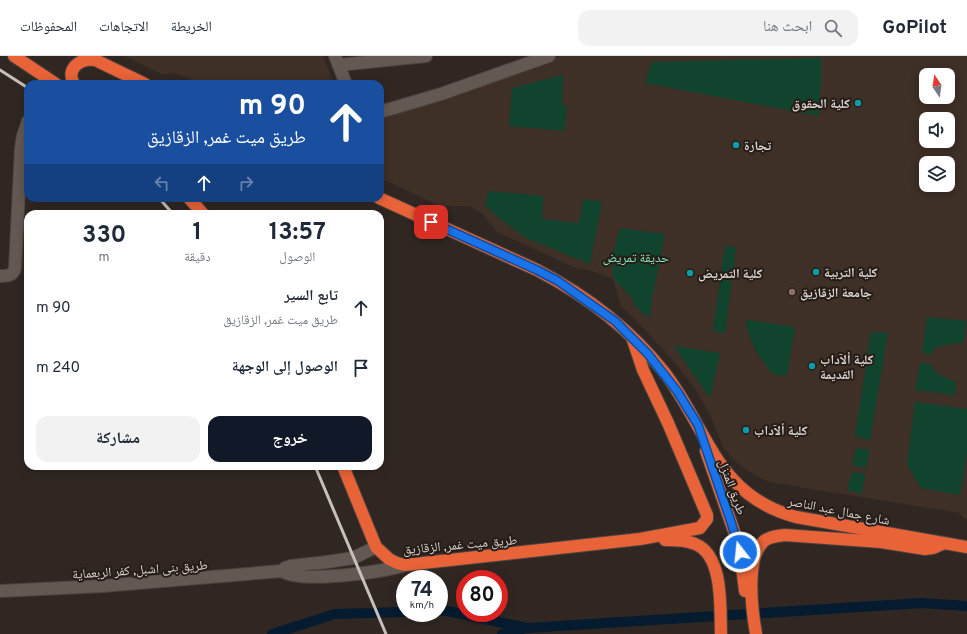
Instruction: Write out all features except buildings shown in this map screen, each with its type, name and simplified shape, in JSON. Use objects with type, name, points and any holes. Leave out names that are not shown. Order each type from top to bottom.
[{"type":"highway","points":[[87,56],[137,80]]},
{"type":"highway","points":[[18,57],[50,80]]},
{"type":"highway","points":[[73,80],[72,75],[74,68],[78,63],[84,60],[98,61]]},
{"type":"highway","name":"طريق ميت غمر, الزقازيق","points":[[384,200],[537,270],[558,281],[615,321],[664,372],[681,396],[698,425]]},
{"type":"highway","points":[[192,202],[200,210]]},
{"type":"highway","name":"طريق ميت غمر, الزقازيق","points":[[345,470],[376,547],[389,560],[406,565],[640,539],[700,528],[708,519],[705,510],[668,423],[643,370],[632,337]]},
{"type":"highway","name":"شارع جمال عبد الناصر","points":[[698,425],[721,467],[729,477],[747,494],[769,508],[796,517],[967,547]]},
{"type":"highway","name":"طريق المنزل","points":[[698,425],[736,537],[747,582]]},
{"type":"highway","points":[[749,634],[747,582],[757,551],[765,541],[774,536],[797,535],[866,541],[925,549],[933,548],[944,543]]},
{"type":"highway","name":"طريق ميت غمر, الزقازيق","points":[[640,539],[685,541],[696,544],[703,549],[713,562],[718,583],[721,634]]},
{"type":"highway","points":[[747,582],[756,634]]},
{"type":"street","points":[[344,80],[337,60],[426,56]]},
{"type":"street","points":[[384,111],[441,94],[531,59],[549,56]]},
{"type":"street","points":[[0,276],[12,274],[15,268],[21,148],[24,131]]},
{"type":"street","points":[[376,547],[353,558],[291,566],[282,571],[286,575],[303,577],[360,574],[382,571],[406,565]]},
{"type":"street","name":"طريق بنى اشبل, كفر الربعماية","points":[[0,591],[103,586],[282,571]]},
{"type":"shaded area","points":[[124,56],[323,56],[332,80],[192,80],[173,73],[163,75]]},
{"type":"shaded area","name":"جامعة الزقازيق","points":[[560,56],[967,56],[967,521],[959,513],[775,483],[766,481],[748,471],[735,461],[723,447],[709,413],[695,389],[677,365],[621,306],[613,279],[586,269],[580,270],[497,232],[482,214],[468,206],[440,206],[384,180],[384,115]]},
{"type":"green space","points":[[822,58],[819,116],[645,83],[652,62]]},
{"type":"green space","points":[[563,75],[562,104],[567,107],[564,131],[509,126],[512,88]]},
{"type":"green space","points":[[489,191],[543,196],[542,219],[579,223],[583,199],[602,202],[590,264],[526,238],[499,218],[485,205]]},
{"type":"green space","name":"حديقة تمريض","points":[[620,228],[665,234],[650,316],[648,317],[634,305],[632,298],[613,278],[613,254]]},
{"type":"green space","points":[[725,246],[736,247],[725,333],[713,331]]},
{"type":"green space","points":[[927,317],[967,321],[964,342],[936,347],[930,355],[922,353]]},
{"type":"green space","points":[[746,320],[795,327],[787,376],[772,373],[766,365],[753,344],[748,332]]},
{"type":"green space","points":[[871,332],[888,333],[870,441],[855,436]]},
{"type":"green space","points":[[674,346],[720,353],[710,398]]},
{"type":"green space","points":[[920,363],[931,364],[935,371],[956,382],[955,395],[915,390]]},
{"type":"green space","points":[[915,402],[967,409],[967,453],[960,495],[921,488],[907,464]]},
{"type":"green space","points":[[856,448],[870,450],[866,468],[852,465]]},
{"type":"green space","points":[[852,472],[865,474],[862,494],[847,490]]},
{"type":"waterway","points":[[448,611],[527,628],[922,603],[967,606]]},
{"type":"waterway","points":[[272,634],[335,614],[396,612]]},
{"type":"waterway","points":[[502,634],[523,629]]},
{"type":"railway","points":[[0,70],[24,85]]},
{"type":"railway","points":[[162,202],[170,210]]},
{"type":"railway","points":[[317,470],[386,634]]},
{"type":"place","name":"كلية الحقوق","points":[[858,103]]},
{"type":"place","name":"تجارة","points":[[736,145]]},
{"type":"place","name":"كلية التربية","points":[[816,272]]},
{"type":"place","name":"كلية التمريض","points":[[690,273]]},
{"type":"place","name":"جامعة الزقازيق","points":[[792,292]]},
{"type":"place","name":"كلية ألآداب القديمة","points":[[812,366]]},
{"type":"place","name":"كلية ألآداب","points":[[746,430]]},
{"type":"route","points":[[431,222],[558,281],[615,321],[648,354],[664,372],[698,425],[740,552]]}]
